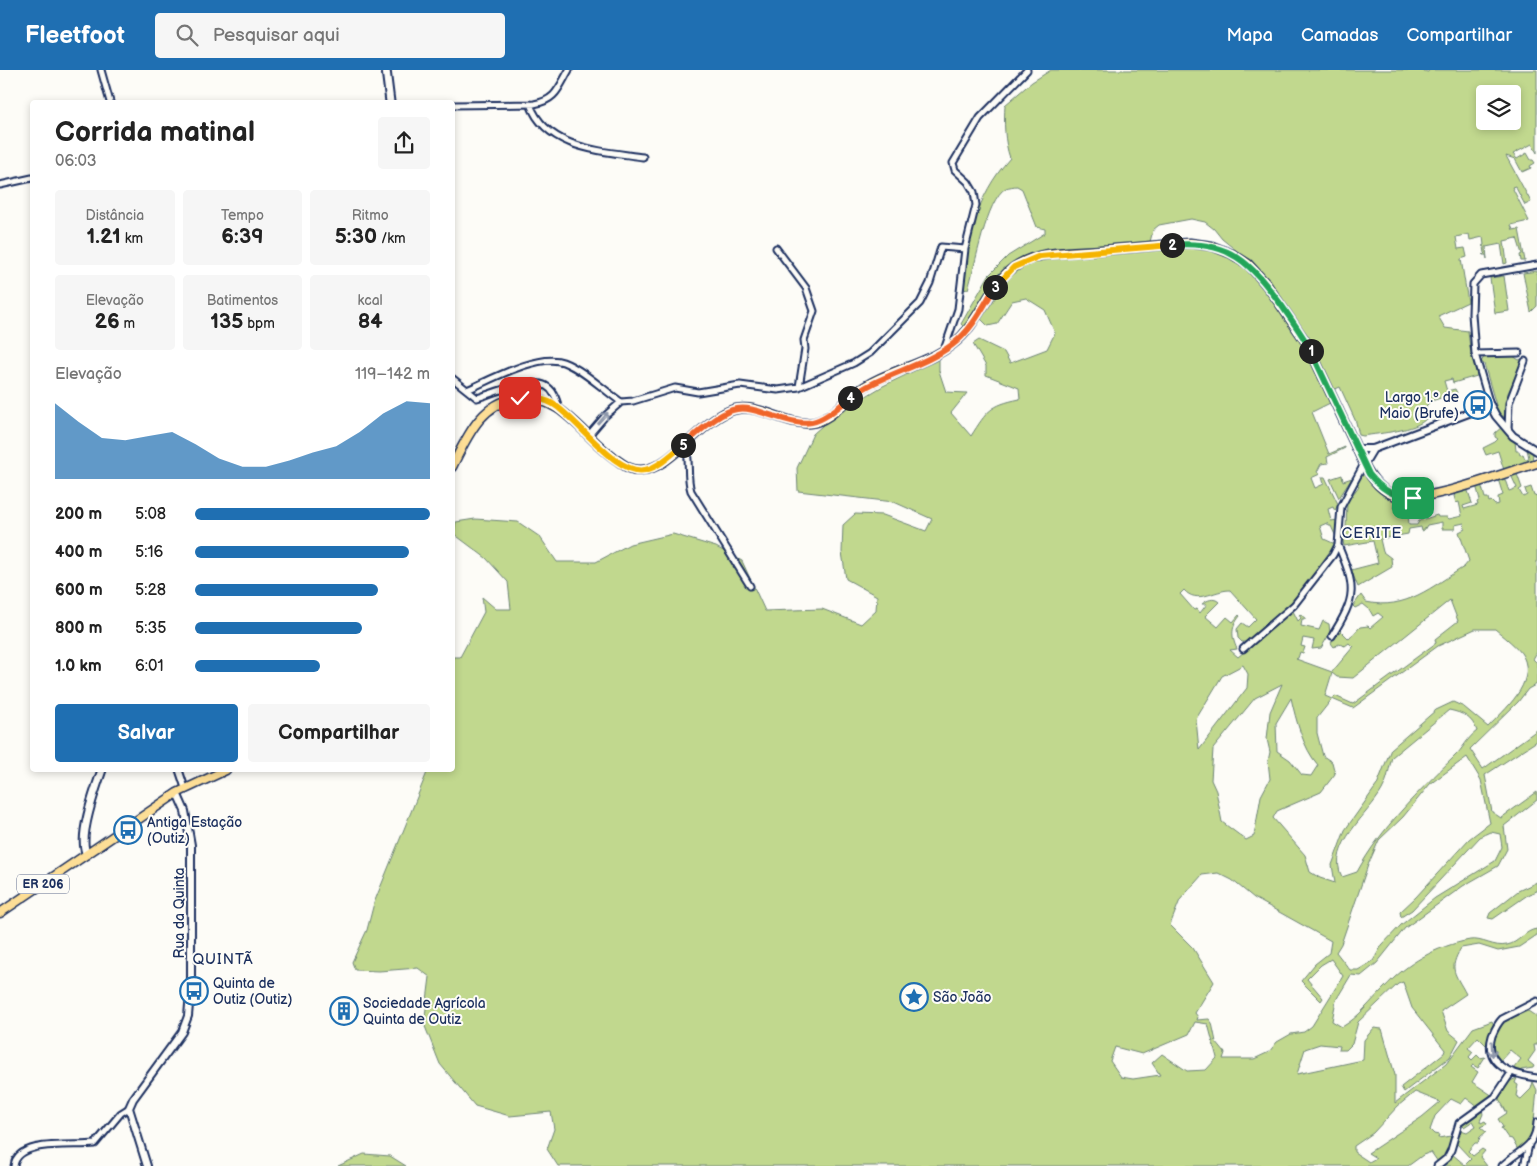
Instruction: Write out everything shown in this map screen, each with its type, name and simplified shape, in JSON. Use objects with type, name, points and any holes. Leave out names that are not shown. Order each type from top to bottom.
[{"type":"main road","points":[[386,70],[390,100]]},
{"type":"main road","points":[[455,461],[474,424],[497,405],[515,398],[532,398],[548,402],[559,409],[588,436],[623,464],[632,469],[641,470],[658,464],[718,418],[738,409],[752,410],[797,423],[816,422],[866,386],[944,350],[956,341],[970,327],[1000,280],[1021,263],[1044,255],[1121,248],[1202,244],[1224,250],[1248,264],[1266,285],[1304,338],[1364,464],[1375,482],[1385,490],[1398,496],[1413,498],[1434,495],[1537,463]]},
{"type":"main road","points":[[87,854],[84,850],[83,838],[101,772]]},
{"type":"main road","name":"ER 206","points":[[0,913],[177,793],[221,772]]},
{"type":"street","points":[[101,70],[109,100]]},
{"type":"street","points":[[455,105],[546,102],[555,95],[569,70]]},
{"type":"street","points":[[944,350],[958,309],[965,249],[976,205],[974,192],[968,182],[955,170],[953,163],[980,118],[1026,70]]},
{"type":"street","points":[[530,104],[533,113],[558,138],[583,148],[643,157]]},
{"type":"street","points":[[0,185],[30,178]]},
{"type":"street","points":[[467,390],[529,364],[544,361],[561,361],[571,366],[620,402],[633,402],[675,388],[698,392],[740,385],[778,390],[799,387],[854,364],[870,353],[920,303],[930,283],[941,247],[965,249]]},
{"type":"street","points":[[776,248],[806,288],[814,311],[804,340],[805,350],[799,387]]},
{"type":"street","points":[[1537,265],[1488,273],[1476,279],[1471,289],[1475,354],[1490,405],[1508,431],[1518,441],[1537,452]]},
{"type":"street","points":[[1475,354],[1519,353]]},
{"type":"street","points":[[1508,431],[1509,403],[1525,361]]},
{"type":"street","points":[[455,380],[477,398],[528,383],[541,384],[552,390],[559,409]]},
{"type":"street","points":[[588,436],[620,402]]},
{"type":"street","points":[[1357,449],[1373,449],[1490,405]]},
{"type":"street","points":[[685,444],[688,450],[688,481],[691,491],[750,586]]},
{"type":"street","points":[[1332,636],[1346,614],[1352,593],[1348,569],[1338,545],[1341,507],[1373,449]]},
{"type":"street","points":[[1243,649],[1294,604],[1319,575],[1338,545]]},
{"type":"street","points":[[180,772],[185,788]]},
{"type":"street","name":"Rua da Quinta","points":[[129,1108],[133,1099],[182,1032],[188,1016],[191,982],[191,845],[185,811],[177,793]]},
{"type":"street","points":[[1537,1001],[1502,1019],[1495,1028],[1491,1041],[1491,1055],[1511,1073],[1537,1078]]},
{"type":"street","points":[[1437,1166],[1447,1158],[1451,1150],[1458,1123],[1495,1097],[1511,1073]]},
{"type":"street","points":[[14,1166],[14,1161],[22,1153],[44,1145],[95,1144],[121,1113],[129,1108],[148,1166]]},
{"type":"street","points":[[1502,1166],[1535,1137],[1537,1122]]},
{"type":"street","points":[[1524,1166],[1529,1144]]},
{"type":"green space","points":[[1051,70],[1420,70],[1428,72],[1429,70],[1537,70],[1537,153],[1532,144],[1513,154],[1517,159],[1527,153],[1535,163],[1530,166],[1531,168],[1522,172],[1515,159],[1506,156],[1531,202],[1525,205],[1515,186],[1512,187],[1529,221],[1511,225],[1513,230],[1519,229],[1525,261],[1521,261],[1520,255],[1522,254],[1517,238],[1504,241],[1507,263],[1504,264],[1501,244],[1486,247],[1487,259],[1486,255],[1483,255],[1485,253],[1482,246],[1484,245],[1483,237],[1470,240],[1469,234],[1456,237],[1458,249],[1465,248],[1467,257],[1461,259],[1468,302],[1438,316],[1445,328],[1468,331],[1477,376],[1453,383],[1452,379],[1444,381],[1447,391],[1455,389],[1457,393],[1431,401],[1426,406],[1427,418],[1415,426],[1397,431],[1359,435],[1356,422],[1340,387],[1333,390],[1309,339],[1258,268],[1222,239],[1205,222],[1191,219],[1159,225],[1153,230],[1150,242],[1040,252],[1024,258],[1002,273],[994,282],[964,327],[961,324],[989,275],[1008,256],[1045,233],[1045,229],[1037,227],[1022,189],[1017,186],[1006,188],[999,195],[987,219],[968,289],[963,290],[975,220],[988,188],[1010,158],[1005,132],[1005,105],[1032,82]]},
{"type":"green space","points":[[1190,246],[1218,251],[1243,264],[1287,320],[1310,358],[1330,403],[1312,412],[1329,454],[1345,447],[1327,457],[1328,463],[1321,464],[1317,472],[1320,474],[1311,478],[1315,488],[1324,484],[1322,477],[1325,477],[1338,504],[1335,511],[1333,507],[1328,509],[1331,521],[1338,520],[1336,537],[1331,526],[1327,523],[1320,526],[1324,539],[1335,544],[1292,601],[1276,617],[1245,642],[1238,638],[1237,629],[1242,623],[1248,627],[1256,619],[1230,590],[1200,597],[1189,594],[1184,590],[1180,594],[1194,610],[1197,609],[1200,613],[1207,604],[1202,604],[1213,599],[1217,600],[1219,602],[1205,616],[1218,627],[1227,617],[1233,622],[1240,616],[1233,632],[1237,649],[1230,650],[1238,657],[1293,611],[1298,621],[1301,618],[1300,614],[1306,619],[1302,619],[1301,626],[1319,630],[1323,621],[1329,624],[1330,633],[1321,648],[1312,649],[1314,640],[1303,638],[1301,646],[1305,647],[1303,653],[1300,652],[1296,659],[1332,672],[1353,647],[1349,643],[1345,646],[1339,644],[1334,647],[1331,643],[1339,629],[1349,639],[1360,627],[1368,626],[1370,628],[1383,617],[1378,613],[1373,616],[1363,604],[1355,608],[1353,606],[1361,595],[1366,602],[1380,604],[1406,600],[1429,589],[1464,567],[1469,561],[1459,532],[1465,529],[1464,523],[1455,525],[1455,529],[1442,529],[1442,522],[1427,525],[1422,531],[1421,527],[1409,529],[1408,534],[1380,539],[1383,552],[1391,558],[1392,567],[1358,587],[1351,570],[1378,563],[1373,541],[1344,546],[1341,531],[1346,528],[1347,502],[1359,486],[1355,483],[1360,474],[1363,473],[1377,488],[1395,499],[1393,508],[1404,509],[1403,512],[1408,513],[1409,525],[1417,525],[1419,521],[1437,515],[1438,517],[1447,517],[1449,519],[1462,516],[1459,502],[1456,503],[1454,496],[1456,493],[1467,488],[1472,503],[1463,506],[1464,509],[1478,505],[1477,502],[1480,500],[1476,485],[1481,484],[1485,498],[1488,498],[1489,502],[1491,501],[1495,505],[1499,504],[1498,497],[1503,495],[1498,479],[1504,477],[1509,491],[1517,488],[1511,475],[1517,474],[1522,488],[1519,490],[1523,497],[1527,495],[1525,489],[1531,487],[1534,496],[1537,495],[1537,652],[1533,659],[1537,663],[1537,684],[1528,689],[1518,702],[1470,749],[1483,769],[1537,730],[1537,741],[1485,775],[1492,812],[1501,818],[1537,792],[1537,800],[1504,826],[1507,849],[1498,866],[1463,886],[1405,928],[1377,963],[1361,976],[1351,975],[1336,1000],[1332,1021],[1342,1027],[1348,1023],[1402,971],[1434,951],[1470,940],[1479,940],[1502,946],[1507,945],[1537,929],[1537,935],[1519,947],[1498,951],[1479,945],[1461,948],[1457,955],[1454,971],[1466,994],[1441,1011],[1448,1031],[1459,1040],[1450,1057],[1404,1092],[1401,1087],[1444,1053],[1445,1050],[1412,1008],[1403,982],[1398,984],[1358,1022],[1352,1044],[1346,1050],[1339,1050],[1340,1046],[1320,1044],[1305,1049],[1297,1074],[1363,1060],[1364,1040],[1374,1028],[1382,1029],[1395,1075],[1395,1103],[1446,1064],[1473,1028],[1492,1021],[1494,1025],[1486,1045],[1478,1037],[1468,1048],[1473,1052],[1469,1057],[1472,1060],[1477,1055],[1480,1058],[1485,1057],[1478,1068],[1473,1065],[1471,1067],[1478,1072],[1472,1082],[1493,1096],[1478,1107],[1466,1098],[1461,1104],[1451,1099],[1435,1116],[1430,1130],[1434,1134],[1439,1135],[1438,1138],[1451,1136],[1446,1154],[1438,1162],[1431,1152],[1423,1155],[1408,1166],[558,1166],[547,1149],[554,1129],[551,1112],[510,1116],[475,1106],[440,1064],[424,1024],[430,977],[418,968],[379,971],[355,970],[352,962],[367,930],[374,903],[427,772],[455,772],[455,657],[460,657],[484,612],[482,597],[496,609],[511,609],[508,582],[486,558],[455,535],[456,522],[475,519],[518,522],[540,537],[557,562],[596,562],[630,544],[673,534],[716,547],[742,561],[765,611],[822,609],[861,624],[876,610],[877,596],[846,579],[842,552],[843,525],[855,514],[883,515],[926,531],[932,519],[894,502],[798,491],[797,468],[813,434],[823,425],[843,410],[883,386],[939,359],[939,371],[946,392],[967,393],[951,413],[971,436],[990,410],[1002,404],[1020,399],[1019,388],[986,375],[986,366],[973,344],[979,340],[1004,352],[1010,363],[1047,349],[1055,333],[1045,310],[1026,298],[1012,301],[997,324],[988,326],[981,319],[1012,273],[1036,261]],"holes":[[[1450,600],[1458,621],[1435,639],[1436,643],[1353,704],[1335,696],[1332,699],[1325,696],[1332,673],[1337,677],[1353,678]],[[1475,629],[1495,629],[1521,653],[1526,666],[1526,676],[1517,695],[1488,727],[1464,707],[1453,702],[1436,710],[1391,749],[1377,785],[1345,830],[1332,865],[1335,883],[1310,872],[1305,855],[1273,818],[1277,811],[1321,792],[1335,774],[1332,762],[1323,756],[1317,733],[1317,718],[1332,699],[1353,708],[1438,646]],[[1243,665],[1248,674],[1247,688],[1199,750],[1196,719],[1222,676]],[[1282,684],[1270,712],[1267,739],[1270,752],[1268,761],[1270,779],[1261,796],[1254,836],[1246,840],[1222,822],[1216,791],[1211,780],[1213,749],[1255,698]],[[1291,698],[1304,742],[1318,765],[1311,776],[1302,775],[1290,760],[1277,751],[1276,723]],[[1449,710],[1466,716],[1477,731],[1414,797],[1377,840],[1357,872],[1342,877],[1339,865],[1344,842],[1382,790],[1392,757]],[[1467,757],[1481,780],[1490,823],[1469,839],[1400,912],[1401,917],[1412,910],[1480,837],[1491,832],[1500,834],[1502,847],[1495,861],[1435,898],[1401,925],[1382,945],[1373,961],[1358,970],[1350,970],[1336,952],[1341,944],[1368,865],[1379,840],[1403,817],[1430,784]],[[1218,873],[1232,880],[1254,898],[1331,941],[1329,953],[1315,964],[1301,981],[1321,1001],[1323,998],[1307,979],[1321,965],[1331,959],[1343,976],[1312,1026],[1304,1032],[1291,1034],[1277,1042],[1269,1052],[1254,1059],[1223,1059],[1225,1053],[1216,1042],[1212,1023],[1209,1019],[1197,1020],[1198,1017],[1195,1013],[1214,982],[1193,948],[1170,925],[1180,900],[1202,875]],[[1195,1022],[1208,1024],[1217,1058],[1206,1070],[1187,1071],[1162,1054],[1152,1063],[1160,1075],[1133,1079],[1121,1077],[1110,1061],[1115,1047],[1142,1054],[1189,1034]],[[1415,1092],[1440,1102],[1422,1117],[1368,1153],[1376,1158],[1369,1162],[1354,1152],[1354,1146],[1373,1133],[1398,1106]]]},
{"type":"green space","points":[[1537,271],[1537,306],[1531,312],[1523,273]]},
{"type":"green space","points":[[1504,276],[1509,311],[1495,313],[1490,278]]},
{"type":"green space","points":[[1513,356],[1519,360],[1524,358],[1508,393],[1504,417],[1498,412],[1484,364],[1481,362],[1484,357]]},
{"type":"green space","points":[[1502,427],[1515,441],[1516,451],[1519,451],[1520,455],[1523,454],[1525,459],[1529,458],[1527,449],[1533,453],[1532,462],[1504,470],[1498,451],[1486,455],[1483,448],[1498,439],[1495,437],[1495,433]]},
{"type":"green space","points":[[1342,475],[1343,481],[1352,478],[1339,498],[1330,479]]},
{"type":"green space","points":[[1537,882],[1537,891],[1529,894],[1493,919],[1488,918],[1490,913],[1518,891]]},
{"type":"green space","points":[[1528,1011],[1537,1017],[1537,1045],[1534,1045],[1535,1051],[1528,1061],[1534,1066],[1533,1068],[1521,1070],[1520,1073],[1513,1069],[1521,1059],[1510,1050],[1500,1061],[1494,1054],[1493,1042],[1498,1026],[1502,1022]]},
{"type":"green space","points":[[1517,1078],[1515,1083],[1518,1085],[1516,1096],[1521,1099],[1531,1089],[1533,1082],[1537,1090],[1531,1138],[1518,1150],[1512,1139],[1508,1138],[1501,1128],[1503,1127],[1498,1119],[1507,1113],[1498,1097],[1510,1081]]},
{"type":"green space","points":[[1482,1110],[1483,1114],[1480,1121],[1481,1123],[1485,1121],[1487,1124],[1480,1127],[1486,1132],[1480,1137],[1478,1143],[1475,1143],[1468,1151],[1473,1156],[1482,1149],[1485,1151],[1480,1157],[1487,1166],[1441,1166],[1452,1154],[1465,1165],[1471,1159],[1456,1143],[1458,1129],[1467,1132],[1476,1126],[1473,1121],[1464,1127],[1461,1124]]},
{"type":"green space","points":[[364,1154],[390,1156],[406,1166],[338,1166]]},
{"type":"place","name":"Largo 1.º de Maio (Brufe)","points":[[1478,405]]},
{"type":"place","name":"Antiga Estação (Outiz)","points":[[128,830]]},
{"type":"place","name":"Quinta de Outiz (Outiz)","points":[[194,991]]},
{"type":"place","name":"São João","points":[[914,997]]},
{"type":"place","name":"Sociedade Agrícola Quinta de Outiz","points":[[344,1011]]},
{"type":"district","name":"CERITE","points":[[1372,533]]},
{"type":"district","name":"QUINTÃ","points":[[223,959]]},
{"type":"route","points":[[520,398],[536,398],[556,406],[596,444],[613,457],[632,469],[645,470],[662,461],[712,422],[735,409],[744,408],[803,424],[821,420],[866,386],[951,346],[970,327],[995,287],[1014,267],[1028,260],[1054,254],[1190,243],[1202,244],[1216,247],[1232,254],[1248,264],[1257,274],[1308,345],[1369,474],[1389,493],[1413,498]]}]
